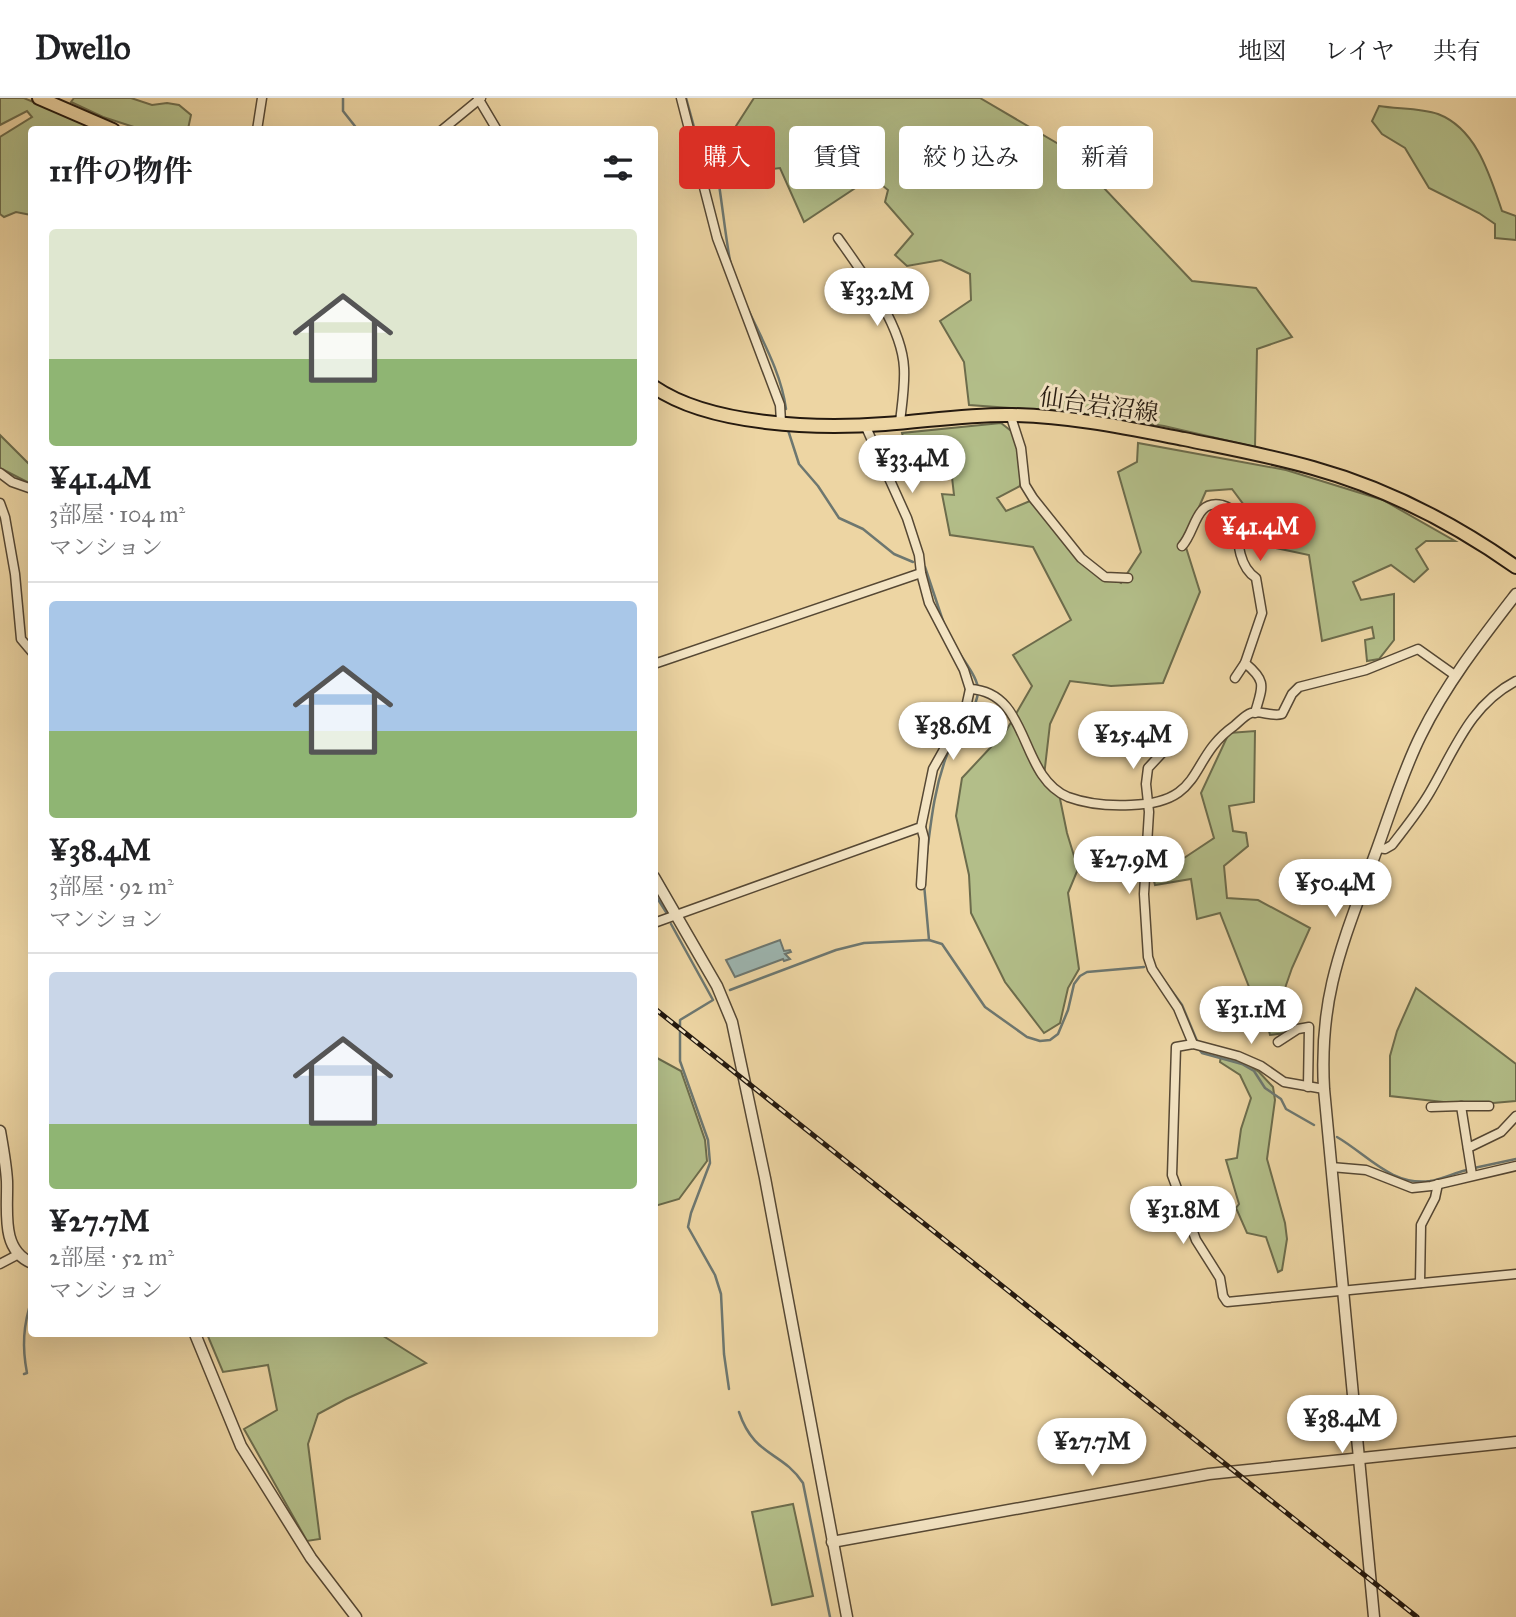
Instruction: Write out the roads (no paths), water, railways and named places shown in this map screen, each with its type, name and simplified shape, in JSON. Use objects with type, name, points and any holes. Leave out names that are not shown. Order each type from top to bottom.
[{"type":"main road","points":[[39,98],[104,126]]},
{"type":"main road","name":"仙台岩沼線","points":[[658,390],[708,411],[737,418],[781,422],[865,425],[1010,414],[1122,426],[1314,468],[1389,495],[1476,539],[1516,567]]},
{"type":"street","points":[[258,126],[262,98]]},
{"type":"street","points":[[447,126],[479,98],[495,126]]},
{"type":"street","points":[[681,98],[717,237],[780,405],[781,422]]},
{"type":"street","points":[[838,238],[867,281],[896,335],[904,367],[901,422]]},
{"type":"street","points":[[1010,414],[1021,448],[1025,485],[1033,498],[1081,558],[1105,577],[1128,578]]},
{"type":"street","points":[[865,425],[907,518],[919,555],[920,573],[937,621],[976,689],[989,693],[1011,711],[1018,721],[1032,760],[1051,787],[1082,801],[1116,806],[1149,805],[1174,798],[1222,736],[1255,713],[1263,685],[1259,674],[1245,663]]},
{"type":"street","points":[[0,473],[12,482],[28,488]]},
{"type":"street","points":[[0,503],[15,574],[20,639],[28,648]]},
{"type":"street","points":[[1182,545],[1188,539],[1199,512],[1205,507],[1222,505],[1236,513],[1242,561],[1256,578],[1262,613],[1245,663],[1235,678]]},
{"type":"street","points":[[658,663],[920,573]]},
{"type":"street","points":[[1374,1617],[1324,1089],[1324,1027],[1331,982],[1341,946],[1422,733],[1456,676],[1516,594]]},
{"type":"street","points":[[1255,713],[1281,715],[1299,687],[1366,670],[1418,649],[1456,676]]},
{"type":"street","points":[[1378,848],[1385,849],[1392,845],[1415,815],[1432,790],[1458,740],[1482,705],[1516,681]]},
{"type":"street","points":[[920,885],[924,838],[921,827],[933,769],[976,689]]},
{"type":"street","points":[[1162,753],[1148,768],[1146,783],[1149,805],[1144,894],[1149,957],[1152,969],[1178,1008],[1193,1044]]},
{"type":"street","points":[[658,921],[872,847],[921,827]]},
{"type":"street","points":[[658,884],[717,986],[732,1023],[765,1178],[847,1617]]},
{"type":"street","points":[[1308,1087],[1309,1027]]},
{"type":"street","points":[[1278,1042],[1298,1029],[1324,1027]]},
{"type":"street","points":[[1324,1089],[1284,1082],[1261,1066],[1238,1056],[1193,1044],[1176,1047],[1170,1166],[1178,1197],[1196,1240],[1220,1278],[1224,1299],[1229,1303],[1516,1274]]},
{"type":"street","points":[[1461,1106],[1472,1175]]},
{"type":"street","points":[[1431,1107],[1489,1106]]},
{"type":"street","points":[[1468,1148],[1502,1132],[1516,1116]]},
{"type":"street","points":[[0,1131],[7,1181],[8,1238],[17,1255],[28,1261]]},
{"type":"street","points":[[1331,1167],[1366,1170],[1396,1184],[1412,1188],[1516,1166]]},
{"type":"street","points":[[1420,1283],[1419,1235],[1438,1184]]},
{"type":"street","points":[[0,1264],[17,1255]]},
{"type":"street","points":[[196,1337],[241,1446],[311,1558],[356,1617]]},
{"type":"street","points":[[832,1542],[1209,1474],[1516,1442]]},
{"type":"water","points":[[780,940],[784,951],[790,950],[791,952],[785,954],[790,959],[783,959],[735,977],[726,960]]},
{"type":"waterway","points":[[343,98],[343,111],[355,126]]},
{"type":"waterway","points":[[686,98],[694,127],[708,136],[711,143],[731,265]]},
{"type":"waterway","points":[[747,307],[775,369],[786,409]]},
{"type":"waterway","points":[[788,430],[799,464],[818,486],[839,518],[863,529],[894,554],[913,562]]},
{"type":"waterway","points":[[925,567],[944,624]]},
{"type":"waterway","points":[[926,860],[941,773],[949,751],[972,711],[978,693],[975,678],[960,654]]},
{"type":"waterway","points":[[924,884],[929,940]]},
{"type":"waterway","points":[[658,899],[666,912]]},
{"type":"waterway","points":[[671,924],[713,1000],[680,1020],[680,1061],[708,1140],[710,1163],[688,1227],[715,1275],[721,1294],[729,1389]]},
{"type":"waterway","points":[[730,990],[836,950],[864,943],[929,940],[942,944],[985,1007],[1027,1037],[1040,1041],[1050,1040],[1058,1034],[1068,1010],[1074,984],[1080,976],[1087,972],[1144,967]]},
{"type":"waterway","points":[[1161,976],[1182,1005],[1197,1041]]},
{"type":"waterway","points":[[1199,1049],[1202,1053],[1242,1064],[1254,1071],[1265,1088],[1281,1099],[1286,1109],[1314,1125]]},
{"type":"waterway","points":[[1337,1137],[1380,1168],[1403,1179],[1430,1181],[1467,1170]]},
{"type":"waterway","points":[[1474,1168],[1516,1159]]},
{"type":"waterway","points":[[24,1374],[27,1373],[24,1345],[28,1314]]},
{"type":"waterway","points":[[739,1412],[752,1438],[786,1465],[803,1483],[830,1617]]},
{"type":"railway","points":[[658,1011],[1417,1617]]}]
